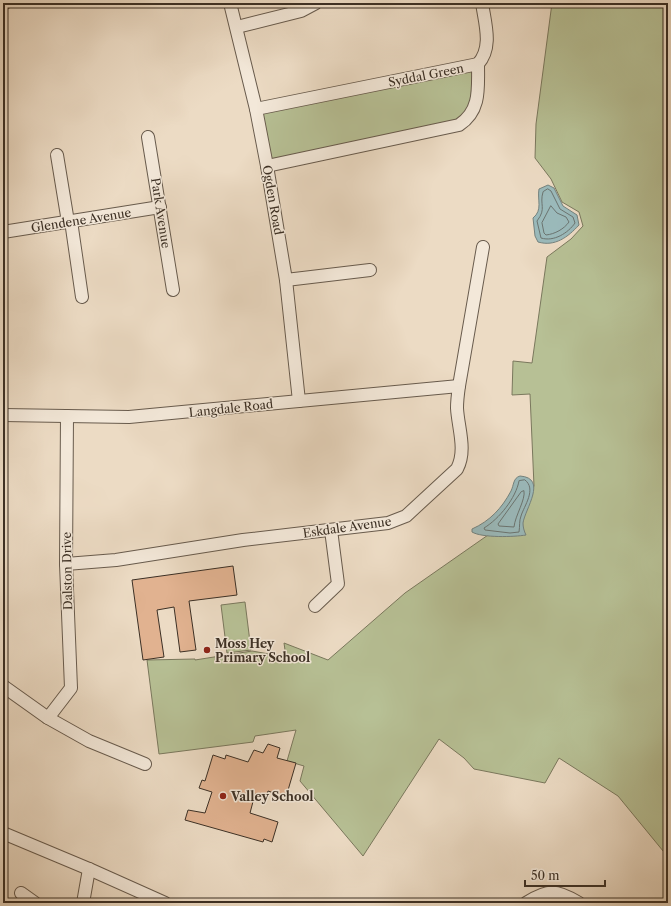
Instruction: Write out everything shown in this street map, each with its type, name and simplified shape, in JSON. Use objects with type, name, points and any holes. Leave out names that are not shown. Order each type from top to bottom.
[{"type":"street","name":"Ogden Road","points":[[230,3],[256,109],[267,166],[286,280],[299,401]]},
{"type":"street","points":[[237,27],[300,10],[316,3]]},
{"type":"street","points":[[478,64],[485,56],[488,46],[482,3]]},
{"type":"street","name":"Syddal Green","points":[[256,109],[478,64],[478,86],[474,110],[468,119],[459,125],[267,166]]},
{"type":"street","name":"Park Avenue","points":[[148,137],[173,290]]},
{"type":"street","points":[[57,155],[82,297]]},
{"type":"street","name":"Glendene Avenue","points":[[3,232],[160,207]]},
{"type":"street","name":"Eskdale Avenue","points":[[66,564],[116,560],[243,540],[388,522],[398,520],[406,516],[458,469],[461,458],[457,409],[459,386],[483,247]]},
{"type":"street","points":[[286,280],[370,270]]},
{"type":"street","name":"Langdale Road","points":[[3,415],[129,417],[459,386]]},
{"type":"street","name":"Dalston Drive","points":[[48,718],[71,688],[66,564],[68,416]]},
{"type":"street","points":[[315,606],[338,584],[331,530]]},
{"type":"street","points":[[3,686],[48,718],[89,741],[145,764]]},
{"type":"street","points":[[3,833],[165,903]]},
{"type":"street","points":[[83,903],[89,869]]},
{"type":"street","points":[[526,903],[540,894],[552,892],[565,894],[579,903]]},
{"type":"street","points":[[20,893],[35,903]]},
{"type":"green space","points":[[552,3],[668,3],[668,857],[618,796],[559,758],[545,783],[474,769],[464,758],[439,739],[363,856],[300,781],[304,766],[287,761],[296,730],[255,736],[253,742],[159,754],[147,660],[195,660],[252,651],[286,657],[284,643],[328,660],[405,593],[521,512],[534,486],[530,394],[512,395],[513,361],[532,363],[547,257],[571,239],[583,226],[579,212],[562,202],[551,179],[535,158],[536,124]]},
{"type":"green space","points":[[478,64],[468,119],[267,166],[256,109]]},
{"type":"green space","points":[[245,602],[251,650],[227,653],[221,605]]},
{"type":"water","points":[[548,185],[554,188],[563,206],[577,215],[579,225],[561,240],[544,243],[538,242],[535,236],[533,218],[538,212],[539,208],[539,189]]},
{"type":"water","points":[[520,476],[528,478],[533,482],[534,488],[523,523],[526,535],[506,537],[483,535],[472,532],[472,529],[490,518],[504,503],[515,480]]},
{"type":"building","points":[[233,566],[237,595],[189,601],[196,650],[180,652],[174,607],[157,610],[164,657],[143,660],[132,580]]},
{"type":"building","points":[[268,744],[280,748],[277,758],[296,763],[286,797],[268,791],[266,797],[255,794],[250,813],[278,822],[272,842],[264,839],[263,842],[185,820],[188,810],[205,813],[212,792],[199,788],[202,780],[205,781],[213,755],[225,759],[226,755],[248,762],[254,750],[263,753]]},
{"type":"place","name":"Moss Hey Primary School","points":[[207,650]]},
{"type":"place","name":"Valley School","points":[[223,796]]}]
